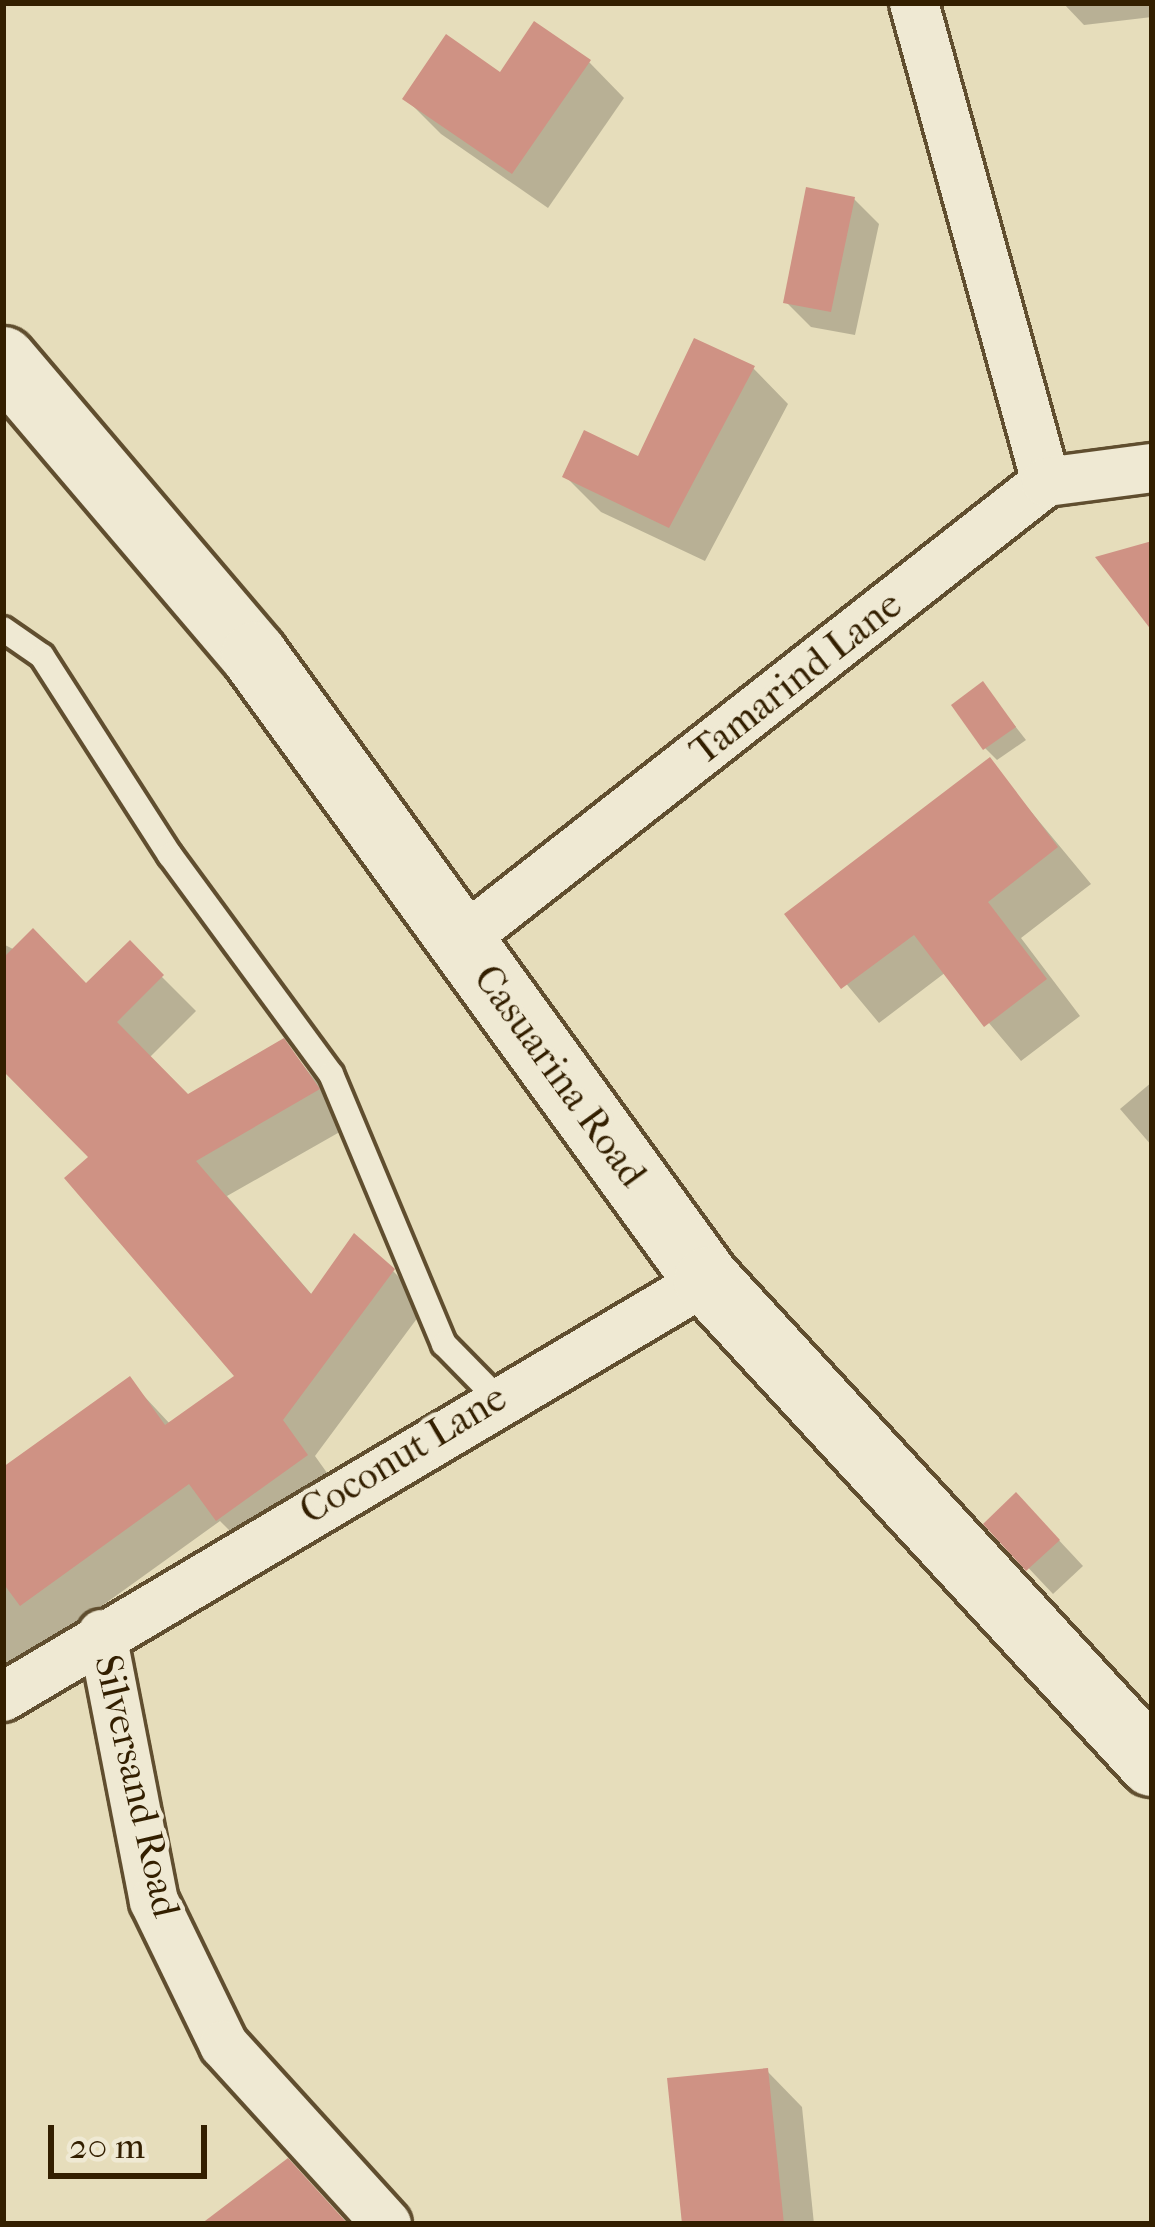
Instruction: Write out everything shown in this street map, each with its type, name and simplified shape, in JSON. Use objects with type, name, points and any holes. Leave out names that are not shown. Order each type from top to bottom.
[{"type":"street","points":[[914,3],[1046,482],[1152,468]]},
{"type":"street","name":"Casuarina Road","points":[[3,360],[254,655],[707,1280],[1152,1763]]},
{"type":"street","name":"Tamarind Lane","points":[[462,940],[1046,482]]},
{"type":"street","name":"Coconut Lane","points":[[3,1697],[496,1398],[707,1280]]},
{"type":"street","name":"Silversand Road","points":[[102,1634],[154,1901],[214,2024],[387,2224]]},
{"type":"lane","points":[[3,628],[42,656],[170,855],[331,1074],[444,1344],[496,1398]]},
{"type":"building","points":[[534,21],[591,60],[512,174],[402,99],[446,34],[500,72]]},
{"type":"building","points":[[806,187],[855,197],[831,312],[783,303]]},
{"type":"building","points":[[694,338],[755,366],[669,528],[562,477],[584,430],[638,456]]},
{"type":"building","points":[[1152,541],[1152,631],[1095,557]]},
{"type":"building","points":[[983,681],[1016,727],[983,750],[951,705]]},
{"type":"building","points":[[990,757],[1058,847],[988,902],[1047,979],[984,1027],[914,935],[841,989],[784,914]]},
{"type":"building","points":[[33,928],[86,983],[130,940],[164,975],[117,1022],[188,1094],[284,1038],[320,1089],[196,1161],[311,1294],[354,1233],[395,1269],[283,1420],[308,1455],[216,1521],[189,1484],[20,1606],[3,1583],[3,1467],[130,1376],[165,1425],[234,1376],[64,1178],[88,1157],[3,1071],[3,958]]},
{"type":"building","points":[[1016,1492],[1060,1540],[1026,1571],[983,1524]]},
{"type":"building","points":[[768,2068],[784,2224],[682,2224],[667,2078]]},
{"type":"building","points":[[288,2158],[348,2224],[201,2224]]}]
